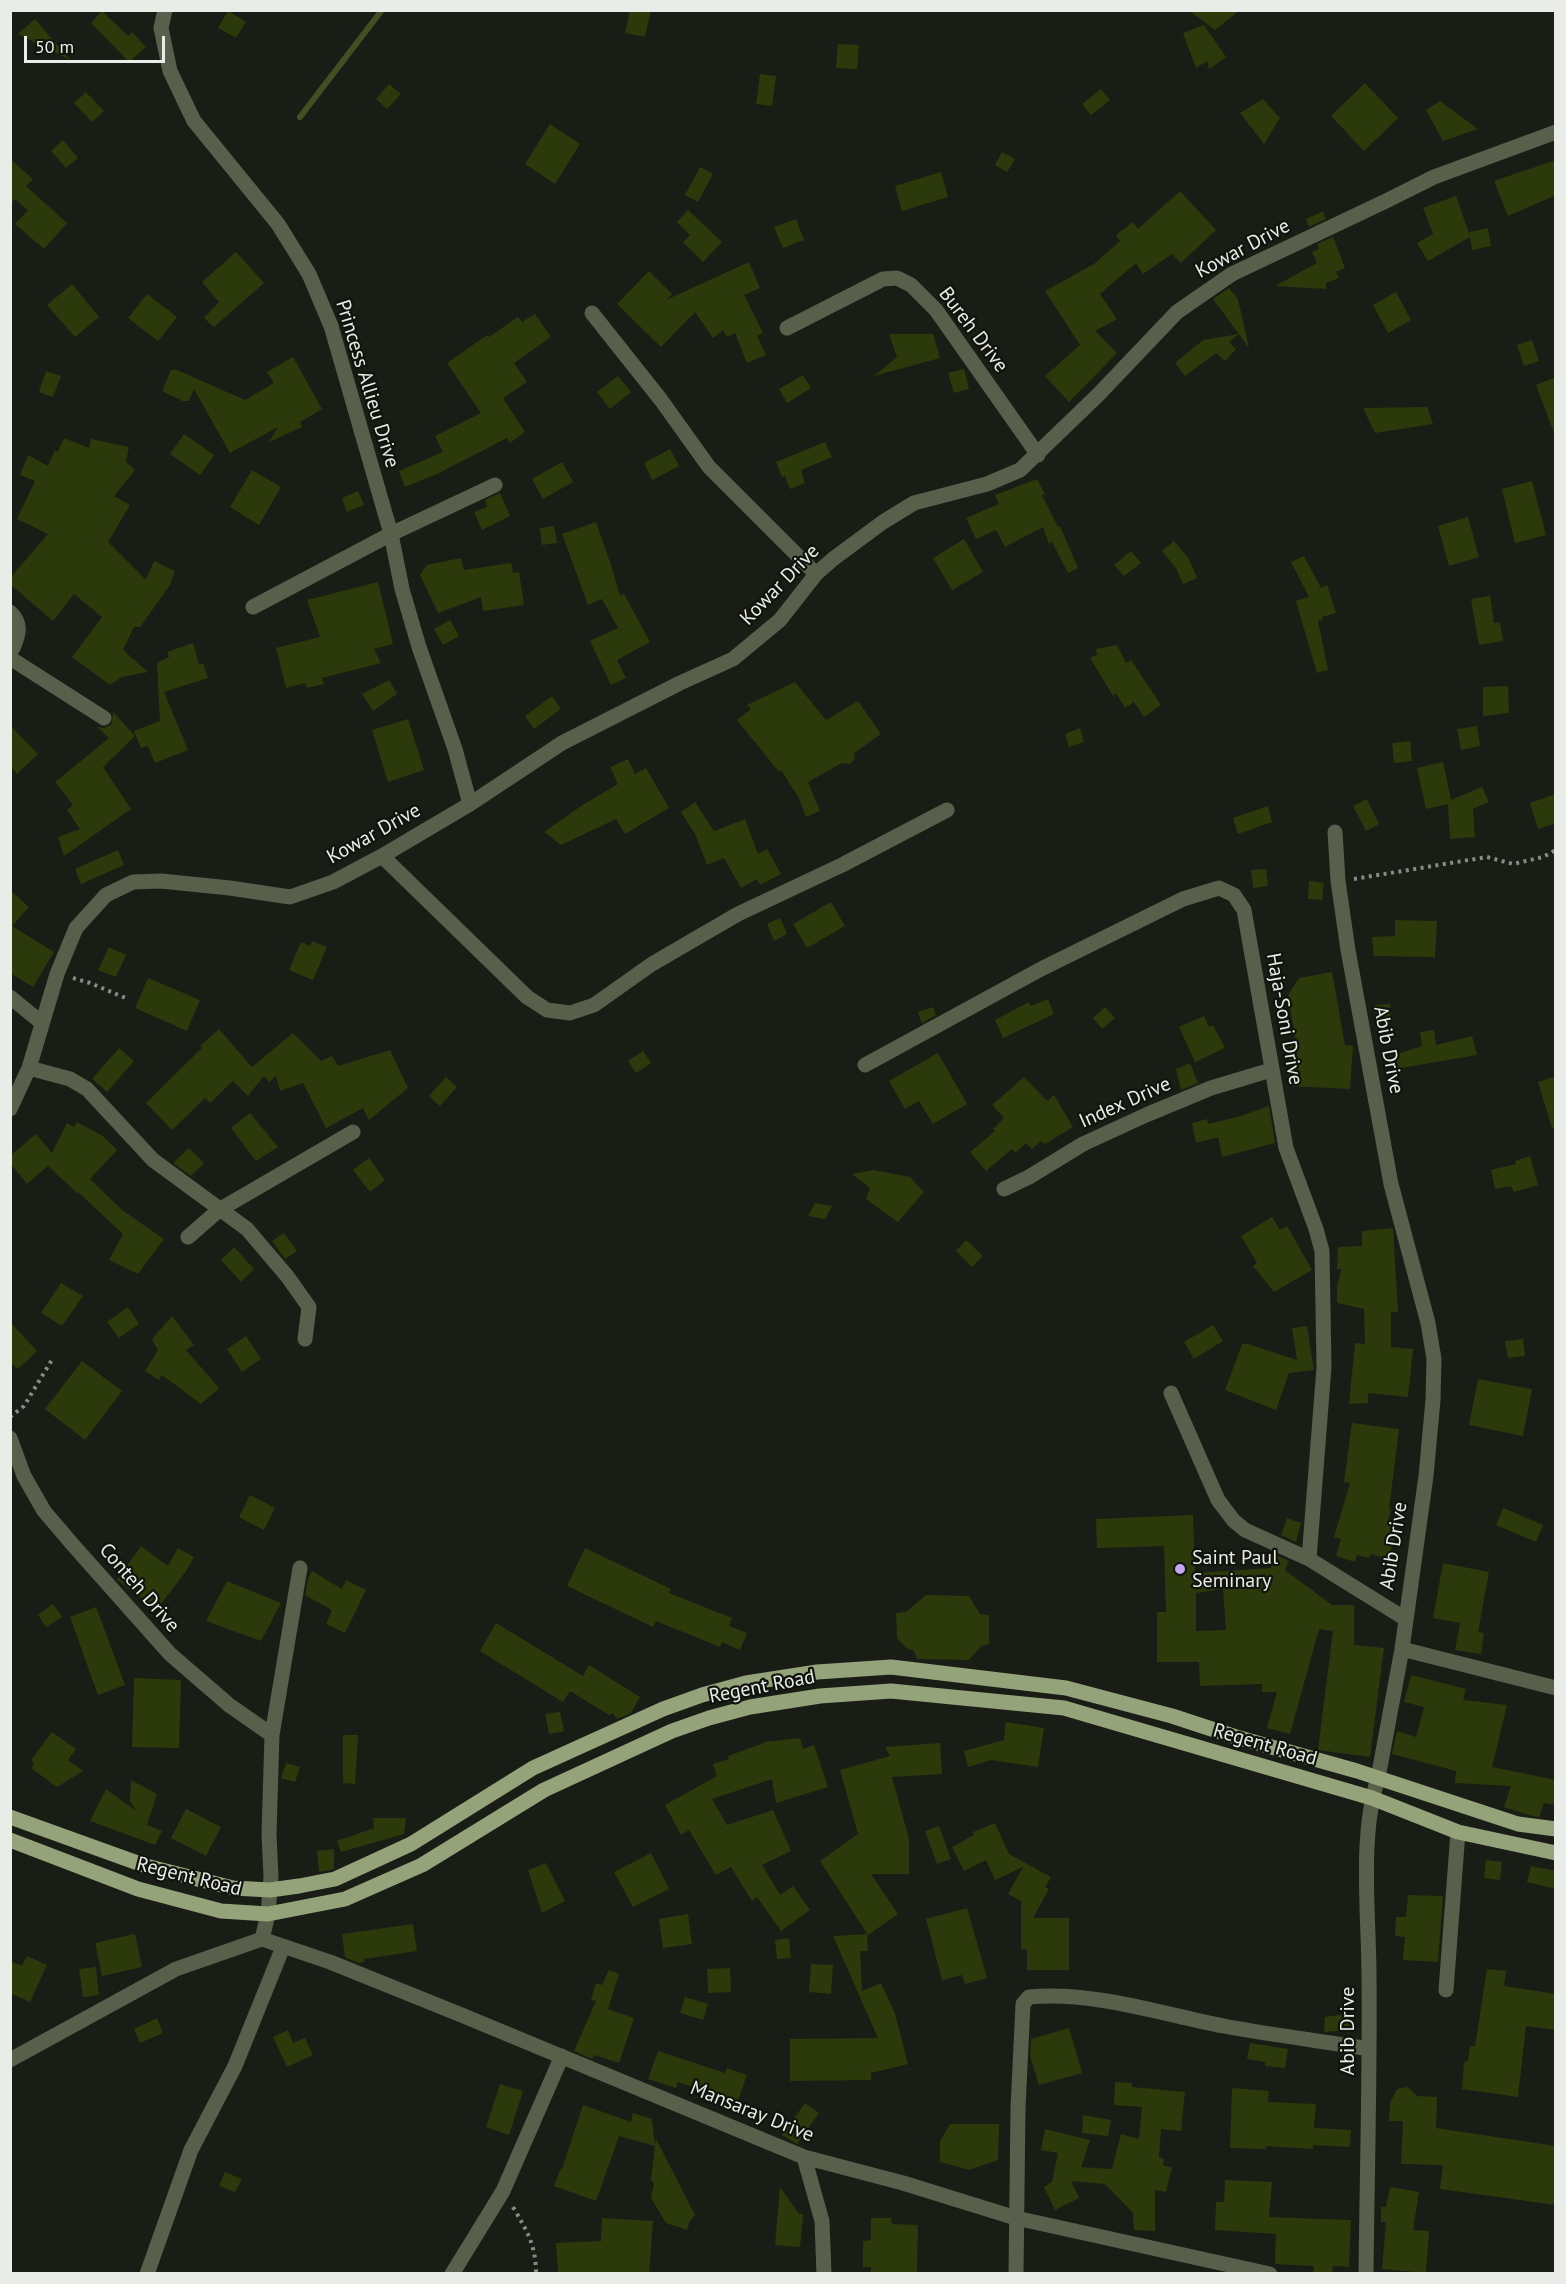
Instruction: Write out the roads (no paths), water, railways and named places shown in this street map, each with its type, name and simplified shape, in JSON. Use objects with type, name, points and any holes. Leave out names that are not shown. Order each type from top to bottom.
[{"type":"main road","name":"Regent Road","points":[[10,1817],[146,1866],[233,1888],[270,1890],[335,1880],[411,1844],[533,1768],[663,1709],[746,1683],[817,1672],[891,1667],[1066,1688],[1172,1716],[1378,1778],[1518,1824],[1556,1829]]},
{"type":"main road","name":"Regent Road","points":[[10,1840],[138,1889],[220,1911],[268,1914],[345,1899],[422,1865],[544,1790],[672,1731],[750,1707],[820,1696],[891,1691],[1064,1707],[1372,1798],[1458,1832],[1556,1853]]},
{"type":"street","name":"Princess Allieu Drive","points":[[165,10],[161,27],[170,71],[194,121],[278,224],[309,274],[331,326],[391,534],[402,589],[413,628],[455,749],[470,804]]},
{"type":"street","name":"Kowar Drive","points":[[10,1109],[29,1068],[57,974],[76,928],[106,895],[133,882],[161,881],[290,897],[333,882],[470,804],[562,743],[680,683],[733,659],[780,620],[816,574],[833,559],[883,522],[914,503],[987,484],[1020,470],[1038,455],[1177,312],[1232,274],[1434,177],[1556,132]]},
{"type":"street","name":"Bureh Drive","points":[[787,328],[883,279],[897,278],[911,285],[936,310],[1038,455]]},
{"type":"street","points":[[592,313],[661,400],[709,467],[816,574]]},
{"type":"street","points":[[253,607],[391,534],[495,485]]},
{"type":"street","points":[[10,612],[17,618],[20,631],[11,652],[104,718]]},
{"type":"street","points":[[382,856],[527,997],[547,1010],[570,1013],[594,1005],[652,963],[738,914],[842,865],[947,810]]},
{"type":"street","name":"Abib Drive","points":[[1335,832],[1338,881],[1348,950],[1391,1184],[1428,1323],[1434,1359],[1426,1476],[1404,1618],[1402,1649],[1378,1778],[1372,1798],[1366,1912],[1369,2049],[1366,2274]]},
{"type":"street","name":"Haja-Soni Drive","points":[[865,1065],[1041,969],[1183,899],[1219,888],[1234,895],[1244,910],[1286,1148],[1317,1229],[1322,1251],[1324,1367],[1309,1559]]},
{"type":"street","points":[[10,997],[42,1023]]},
{"type":"street","points":[[29,1068],[70,1079],[87,1089],[153,1160],[247,1229],[287,1276],[309,1307],[305,1339]]},
{"type":"street","name":"Index Drive","points":[[1004,1189],[1029,1177],[1083,1144],[1146,1115],[1211,1088],[1271,1071]]},
{"type":"street","points":[[188,1237],[219,1210],[353,1132]]},
{"type":"street","points":[[1171,1393],[1225,1511],[1245,1530],[1309,1559],[1404,1618]]},
{"type":"street","name":"Conteh Drive","points":[[10,1438],[24,1476],[44,1511],[73,1545],[170,1654],[229,1705],[272,1736]]},
{"type":"street","points":[[10,2060],[176,1969],[262,1939],[268,1914],[270,1890],[269,1786],[272,1736],[300,1568]]},
{"type":"street","points":[[1402,1649],[1556,1688]]},
{"type":"street","points":[[1446,1990],[1458,1832]]},
{"type":"street","name":"Mansaray Drive","points":[[262,1939],[330,1962],[804,2157],[903,2183],[1016,2218],[1269,2274]]},
{"type":"street","points":[[147,2274],[191,2150],[235,2066],[283,1947]]},
{"type":"street","points":[[1016,2274],[1018,2108],[1022,2015],[1023,2004],[1029,1997],[1050,1995],[1111,2003],[1226,2026],[1369,2049]]},
{"type":"street","points":[[452,2274],[503,2191],[562,2056]]},
{"type":"street","points":[[804,2157],[822,2221],[824,2274]]},
{"type":"waterway","points":[[300,117],[382,10]]},
{"type":"place","name":"Saint Paul Seminary","points":[[1180,1569]]}]
